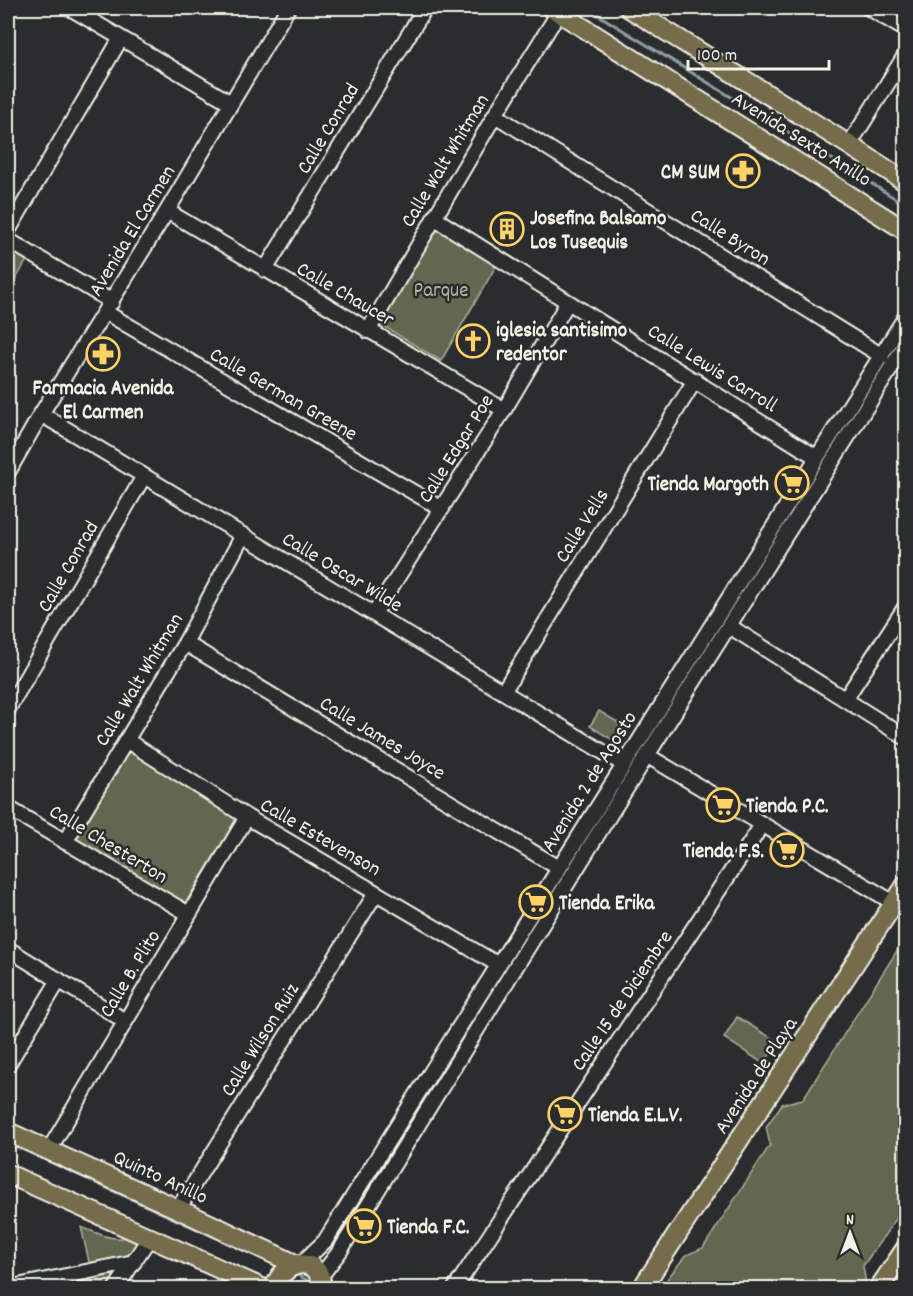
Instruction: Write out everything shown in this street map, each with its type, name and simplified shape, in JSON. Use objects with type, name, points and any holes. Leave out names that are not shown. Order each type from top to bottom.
[{"type":"main road","name":"Avenida Sexto Anillo","points":[[629,8],[906,182]]},
{"type":"main road","name":"Avenida Sexto Anillo","points":[[555,10],[906,231]]},
{"type":"main road","name":"Avenida de Playa","points":[[642,1288],[906,885]]},
{"type":"main road","name":"Quinto Anillo","points":[[8,1132],[299,1264],[309,1266],[325,1284]]},
{"type":"main road","points":[[8,1174],[16,1183],[150,1238],[262,1288]]},
{"type":"main road","points":[[879,1288],[906,1248]]},
{"type":"main road","points":[[274,1288],[285,1271],[299,1264]]},
{"type":"street","points":[[70,8],[231,103]]},
{"type":"street","name":"Avenida El Carmen","points":[[8,472],[288,8]]},
{"type":"street","name":"Calle Conrad","points":[[265,270],[425,8]]},
{"type":"street","points":[[869,8],[906,30]]},
{"type":"street","name":"Calle Walt Whitman","points":[[368,331],[555,10]]},
{"type":"street","points":[[8,231],[121,38]]},
{"type":"street","points":[[849,145],[906,54]]},
{"type":"street","name":"Calle Byron","points":[[495,115],[882,356]]},
{"type":"street","name":"Calle Chaucer","points":[[167,211],[504,410]]},
{"type":"street","name":"Calle Lewis Carroll","points":[[435,218],[816,457]]},
{"type":"street","name":"Calle German Greene","points":[[8,240],[109,307],[442,509]]},
{"type":"street","name":"Calle Edgar Poe","points":[[374,614],[504,410],[568,302]]},
{"type":"street","name":"Avenida 2 de Agosto","points":[[325,1284],[340,1251],[729,626],[902,341],[906,316]]},
{"type":"street","name":"Avenida 2 de Agosto","points":[[299,1264],[325,1241],[816,457],[882,356],[902,341]]},
{"type":"street","name":"Calle Vells","points":[[503,692],[695,380]]},
{"type":"street","name":"Calle Oscar Wilde","points":[[41,414],[623,764]]},
{"type":"street","name":"Calle Conrad","points":[[8,709],[144,476]]},
{"type":"street","name":"Calle Walt Whitman","points":[[65,842],[185,643],[243,535]]},
{"type":"street","points":[[846,698],[906,606]]},
{"type":"street","points":[[729,626],[906,738]]},
{"type":"street","name":"Calle James Joyce","points":[[185,643],[559,868]]},
{"type":"street","name":"Calle Estevenson","points":[[126,740],[247,818],[498,964]]},
{"type":"street","points":[[648,756],[894,903]]},
{"type":"street","name":"Calle Chesterton","points":[[8,808],[189,915]]},
{"type":"street","name":"Calle B. Plito","points":[[49,1150],[247,818]]},
{"type":"street","points":[[591,818],[604,825]]},
{"type":"street","name":"Calle 15 de Diciembre","points":[[455,1288],[762,825]]},
{"type":"street","name":"Calle Wilson Ruiz","points":[[178,1209],[376,892]]},
{"type":"street","points":[[8,949],[125,1021]]},
{"type":"street","points":[[8,1064],[58,980]]},
{"type":"street","points":[[116,1288],[150,1238]]},
{"type":"street","points":[[8,1288],[134,1262]]},
{"type":"green space","name":"Parque","points":[[440,222],[499,261],[441,361],[380,324]]},
{"type":"green space","points":[[8,246],[28,258],[8,293]]},
{"type":"green space","points":[[599,711],[627,728],[617,743],[590,726]]},
{"type":"green space","points":[[126,748],[238,817],[184,905],[72,839]]},
{"type":"green space","points":[[905,938],[905,1206],[863,1266],[866,1284],[863,1288],[660,1288],[686,1255],[703,1248],[770,1145],[766,1127],[782,1104],[803,1099]]},
{"type":"green space","points":[[737,1017],[778,1042],[764,1064],[724,1038]]},
{"type":"green space","points":[[81,1227],[113,1238],[132,1236],[140,1242],[134,1256],[90,1266]]},
{"type":"green space","points":[[111,1272],[118,1273],[120,1277],[112,1288],[60,1288],[59,1282]]},
{"type":"waterway","points":[[587,8],[906,205]]},
{"type":"waterway","points":[[8,1143],[274,1264]]},
{"type":"waterway","points":[[295,1274],[313,1283]]},
{"type":"place","name":"CM SUM","points":[[743,171]]},
{"type":"place","name":"Josefina Balsamo Los Tusequis","points":[[507,229]]},
{"type":"place","name":"iglesia santisimo redentor","points":[[473,341]]},
{"type":"place","name":"Farmacia Avenida El Carmen","points":[[103,354]]},
{"type":"place","name":"Tienda Margoth","points":[[792,483]]},
{"type":"place","name":"Tienda P.C.","points":[[723,805]]},
{"type":"place","name":"Tienda F.S.","points":[[787,850]]},
{"type":"place","name":"Tienda Erika","points":[[536,902]]},
{"type":"place","name":"Tienda E.L.V.","points":[[565,1114]]},
{"type":"place","name":"Tienda F.C.","points":[[364,1226]]}]
